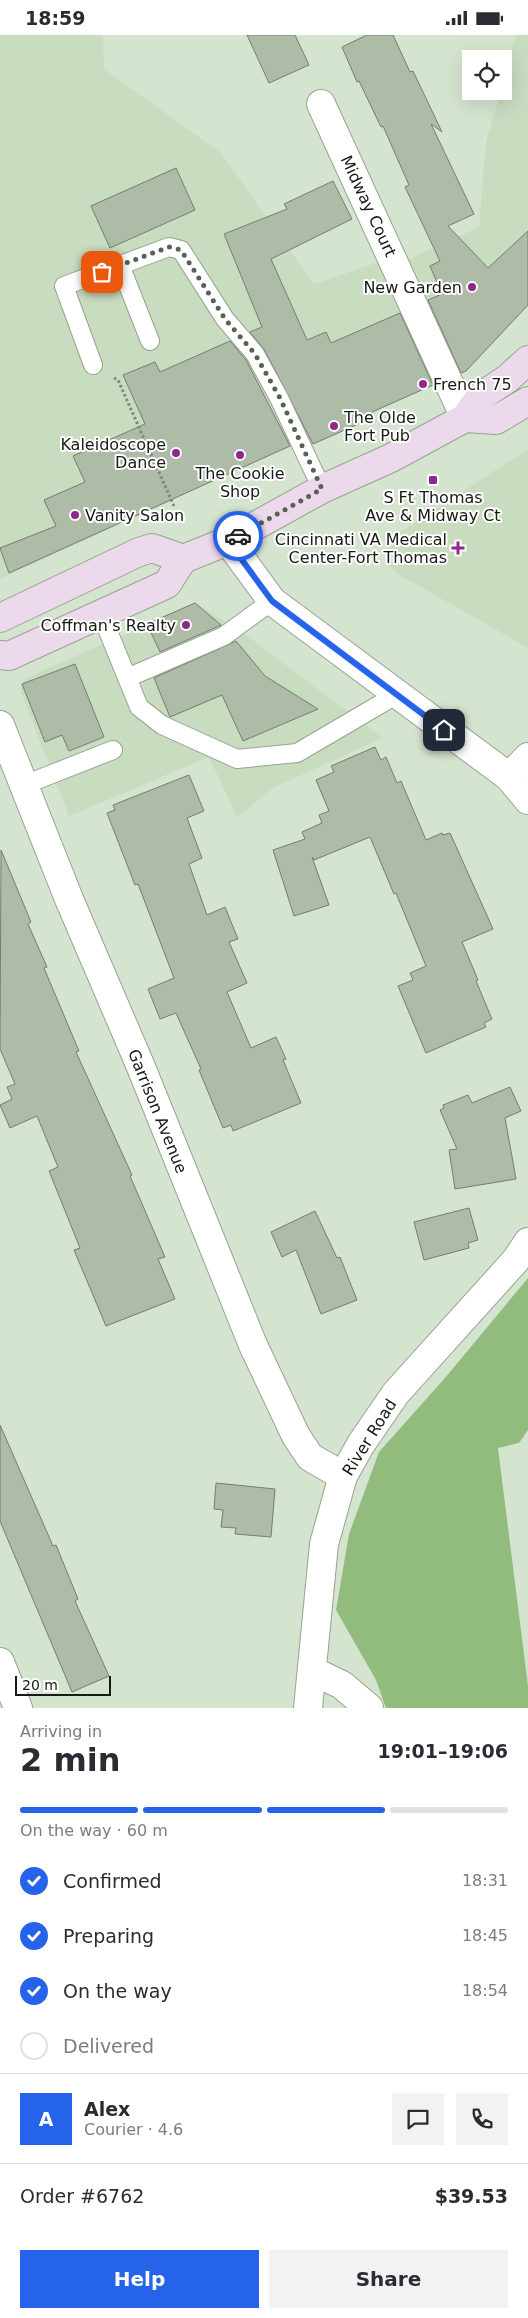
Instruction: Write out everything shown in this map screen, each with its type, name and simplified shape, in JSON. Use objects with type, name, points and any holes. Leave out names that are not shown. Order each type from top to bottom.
[{"type":"main road","points":[[0,655],[9,656],[167,584],[183,559],[228,541],[322,489],[391,458],[465,418],[480,397],[507,379],[528,360]]},
{"type":"main road","points":[[465,418],[496,420],[528,401]]},
{"type":"main road","points":[[1,615],[152,548],[183,559]]},
{"type":"street","name":"Midway Court","points":[[321,104],[465,418]]},
{"type":"street","points":[[228,541],[272,601],[396,695],[509,777],[528,800]]},
{"type":"street","name":"Garrison Avenue","points":[[0,725],[256,1351],[296,1436],[310,1457],[343,1477]]},
{"type":"street","points":[[509,777],[528,757]]},
{"type":"street","name":"River Road","points":[[308,1708],[319,1579],[324,1544],[343,1477],[361,1444],[396,1393],[516,1260],[528,1242]]},
{"type":"street","points":[[0,1661],[18,1708]]},
{"type":"street","points":[[312,1671],[342,1685],[369,1708]]},
{"type":"lane","points":[[93,365],[64,286],[169,247],[181,250],[225,319],[255,354],[280,398],[322,489]]},
{"type":"lane","points":[[120,265],[150,341]]},
{"type":"lane","points":[[127,678],[224,636],[272,601]]},
{"type":"lane","points":[[102,614],[139,707],[162,725],[237,759],[297,753],[396,695]]},
{"type":"lane","points":[[24,785],[113,750]]},
{"type":"path","points":[[93,365],[118,380],[174,506]]},
{"type":"shaded area","points":[[0,35],[103,35],[104,69],[221,153],[314,284],[382,261],[436,384],[379,409],[365,421],[313,444],[289,447],[176,496],[167,503],[0,579]]},
{"type":"shaded area","points":[[516,35],[528,35],[528,305],[472,364],[456,372],[405,261],[479,227],[486,142],[498,100],[512,100],[512,50]]},
{"type":"shaded area","name":"Cincinnati VA Medical Center-Fort Thomas","points":[[528,449],[528,648],[396,573],[388,564],[387,553],[391,542],[399,533]]},
{"type":"shaded area","points":[[195,603],[241,631],[383,738],[275,787],[237,817],[209,757],[69,816],[21,692],[21,685],[24,679]]},
{"type":"green space","points":[[528,1278],[528,1430],[519,1443],[498,1448],[528,1686],[528,1708],[386,1708],[376,1680],[336,1610],[349,1534],[379,1452],[445,1378]]},
{"type":"building","points":[[247,35],[295,35],[309,65],[269,83]]},
{"type":"building","points":[[367,35],[393,35],[410,72],[413,71],[442,132],[431,124],[474,214],[448,226],[488,268],[528,231],[528,305],[466,371],[461,373],[428,300],[442,294],[430,266],[440,261],[405,187],[409,185],[383,126],[381,127],[359,81],[357,82],[342,47]]},
{"type":"building","points":[[176,168],[195,210],[110,248],[91,206]]},
{"type":"building","points":[[333,181],[352,219],[271,259],[307,340],[326,332],[331,343],[400,313],[433,385],[363,416],[365,421],[313,444],[264,349],[250,332],[262,327],[224,234],[287,209],[284,204]]},
{"type":"building","points":[[230,341],[246,360],[290,446],[9,573],[0,548],[56,526],[44,500],[85,482],[73,456],[145,424],[123,375],[155,362],[160,372]]},
{"type":"building","points":[[195,603],[221,625],[160,652],[147,624]]},
{"type":"building","points":[[236,641],[265,676],[318,709],[243,741],[222,695],[170,717],[154,678]]},
{"type":"building","points":[[75,664],[104,737],[69,751],[62,735],[45,742],[22,684]]},
{"type":"building","points":[[375,747],[381,760],[386,757],[397,783],[401,781],[426,840],[442,833],[443,835],[450,833],[493,929],[462,942],[492,1019],[484,1023],[486,1027],[426,1053],[398,986],[413,980],[410,973],[426,966],[396,893],[394,894],[370,837],[314,860],[312,857],[329,905],[294,916],[273,850],[305,839],[302,832],[322,823],[319,815],[329,811],[316,780],[334,772],[331,766]]},
{"type":"building","points":[[189,775],[204,811],[187,818],[202,858],[189,864],[207,915],[225,907],[238,939],[229,942],[247,983],[227,992],[251,1048],[276,1037],[286,1059],[283,1060],[301,1103],[233,1131],[231,1125],[223,1128],[199,1070],[201,1069],[176,1013],[160,1019],[148,989],[174,978],[138,884],[135,885],[107,813],[115,810],[113,805]]},
{"type":"building","points":[[1,850],[31,922],[28,924],[47,967],[44,968],[79,1051],[76,1052],[132,1175],[130,1176],[165,1257],[158,1259],[175,1299],[106,1326],[74,1250],[80,1248],[49,1171],[58,1167],[37,1116],[10,1128],[0,1105],[12,1099],[7,1087],[15,1084],[0,1049]]},
{"type":"building","points":[[510,1087],[521,1111],[505,1118],[516,1179],[455,1189],[449,1150],[457,1149],[440,1110],[444,1108],[443,1105],[468,1095],[472,1103]]},
{"type":"building","points":[[469,1208],[478,1240],[468,1243],[469,1248],[424,1260],[414,1222]]},
{"type":"building","points":[[315,1211],[337,1258],[340,1257],[357,1300],[321,1314],[296,1250],[282,1257],[271,1232]]},
{"type":"building","points":[[0,1425],[53,1546],[56,1545],[78,1599],[75,1601],[109,1676],[72,1692],[0,1521]]},
{"type":"building","points":[[216,1483],[275,1489],[271,1537],[235,1534],[236,1528],[221,1527],[223,1510],[214,1509]]},
{"type":"way so far","points":[[102,272],[169,247],[181,250],[225,319],[255,354],[280,398],[322,489],[238,536]]},
{"type":"place","name":"New Garden","points":[[472,287]]},
{"type":"place","name":"French 75","points":[[423,384]]},
{"type":"place","name":"The Olde Fort Pub","points":[[334,426]]},
{"type":"place","name":"Kaleidoscope Dance","points":[[176,453]]},
{"type":"place","name":"The Cookie Shop","points":[[240,455]]},
{"type":"place","name":"S Ft Thomas Ave & Midway Ct","points":[[433,480]]},
{"type":"place","name":"Vanity Salon","points":[[75,515]]},
{"type":"place","name":"Cincinnati VA Medical Center-Fort Thomas","points":[[458,548]]},
{"type":"place","name":"Coffman's Realty","points":[[186,625]]},
{"type":"route","points":[[238,536],[228,541],[272,601],[444,730]]}]
